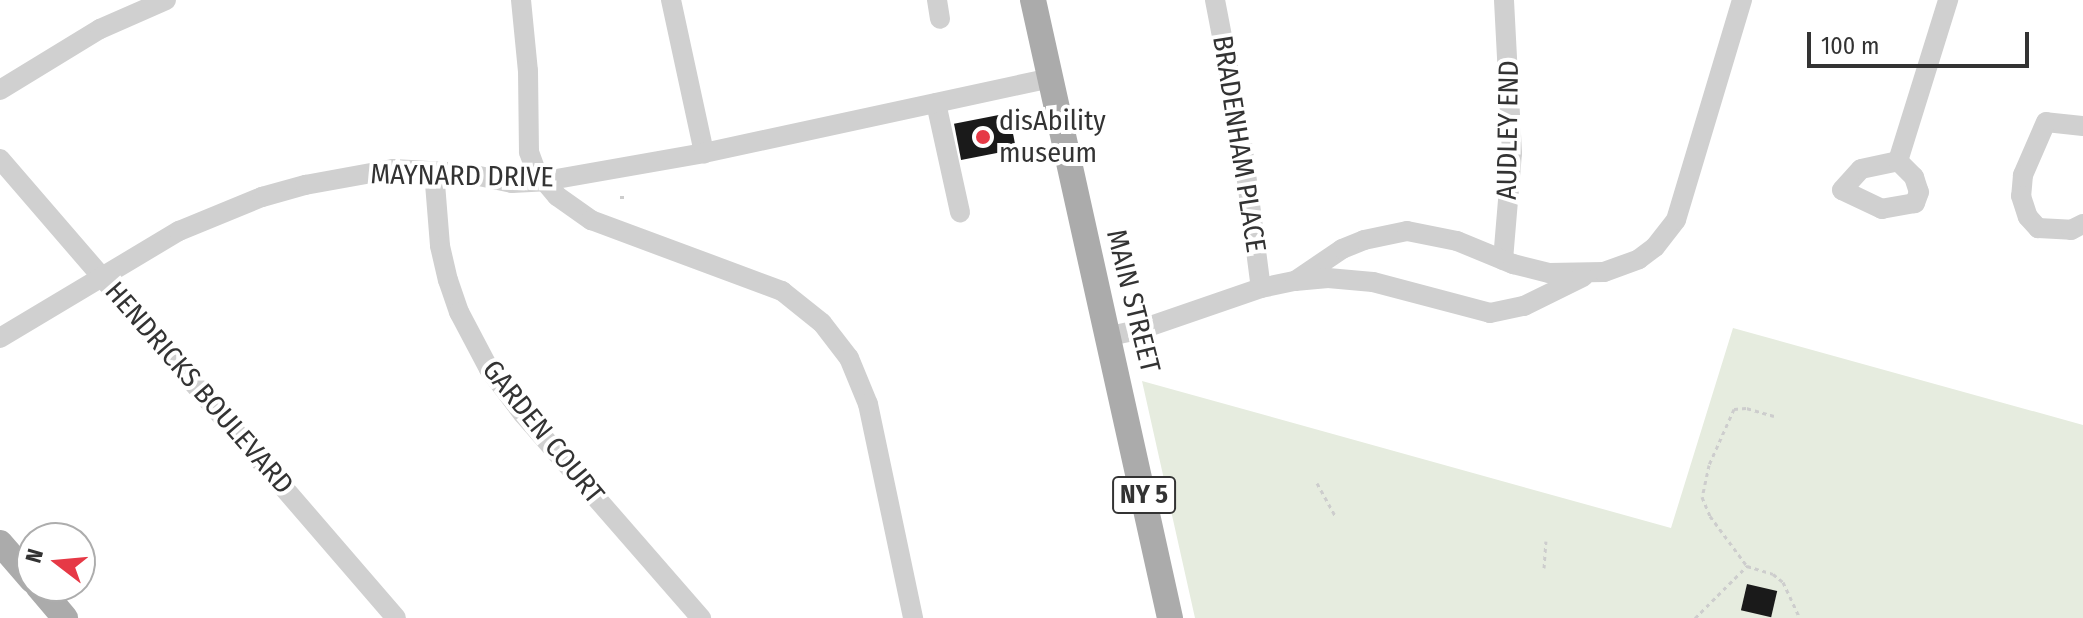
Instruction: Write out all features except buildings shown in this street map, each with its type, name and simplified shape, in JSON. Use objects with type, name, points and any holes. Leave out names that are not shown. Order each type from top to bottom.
[{"type":"main road","name":"MAIN STREET","points":[[1033,0],[1105,337],[1118,373],[1170,618]]},
{"type":"main road","points":[[0,543],[16,562]]},
{"type":"main road","points":[[52,602],[65,618]]},
{"type":"street","points":[[0,90],[100,29],[166,0]]},
{"type":"street","points":[[521,0],[528,71],[529,152],[557,196],[591,220],[782,291],[830,332],[849,358],[868,404],[913,618]]},
{"type":"street","points":[[671,0],[704,153]]},
{"type":"street","name":"BRADENHAM PLACE","points":[[1215,0],[1241,135],[1261,288]]},
{"type":"street","name":"AUDLEY END","points":[[1503,260],[1512,153],[1504,0]]},
{"type":"street","points":[[1105,337],[1139,330],[1261,288],[1328,278],[1373,282],[1490,313],[1524,306],[1563,284],[1639,259],[1661,240],[1676,220],[1742,0]]},
{"type":"street","points":[[1898,161],[1948,0]]},
{"type":"street","name":"MAYNARD DRIVE","points":[[0,338],[101,274],[179,231],[262,197],[393,169],[434,171],[512,183],[545,181],[704,153],[1050,78]]},
{"type":"street","points":[[936,103],[960,212]]},
{"type":"street","points":[[2083,126],[2046,122],[2023,175],[2021,196],[2028,217],[2038,228],[2071,230],[2083,224]]},
{"type":"street","name":"HENDRICKS BOULEVARD","points":[[0,159],[396,618]]},
{"type":"street","name":"GARDEN COURT","points":[[434,171],[440,246],[448,280],[459,312],[489,369],[523,414],[701,618]]},
{"type":"street","points":[[1295,281],[1342,249],[1364,240],[1407,231],[1457,241],[1503,260],[1549,273],[1591,274]]},
{"type":"path","points":[[1018,131],[1042,126]]},
{"type":"path","points":[[1774,416],[1746,408],[1734,409],[1717,442],[1702,488],[1710,516],[1747,566],[1773,574],[1783,582],[1800,618]]},
{"type":"path","points":[[1317,483],[1335,516]]},
{"type":"path","points":[[1544,568],[1546,541]]},
{"type":"path","points":[[1695,618],[1747,566]]},
{"type":"shaded area","points":[[1733,328],[2083,425],[2083,618],[1195,618],[1142,381],[1671,528]]},
{"type":"place","name":"disAbility museum","points":[[983,137]]}]
